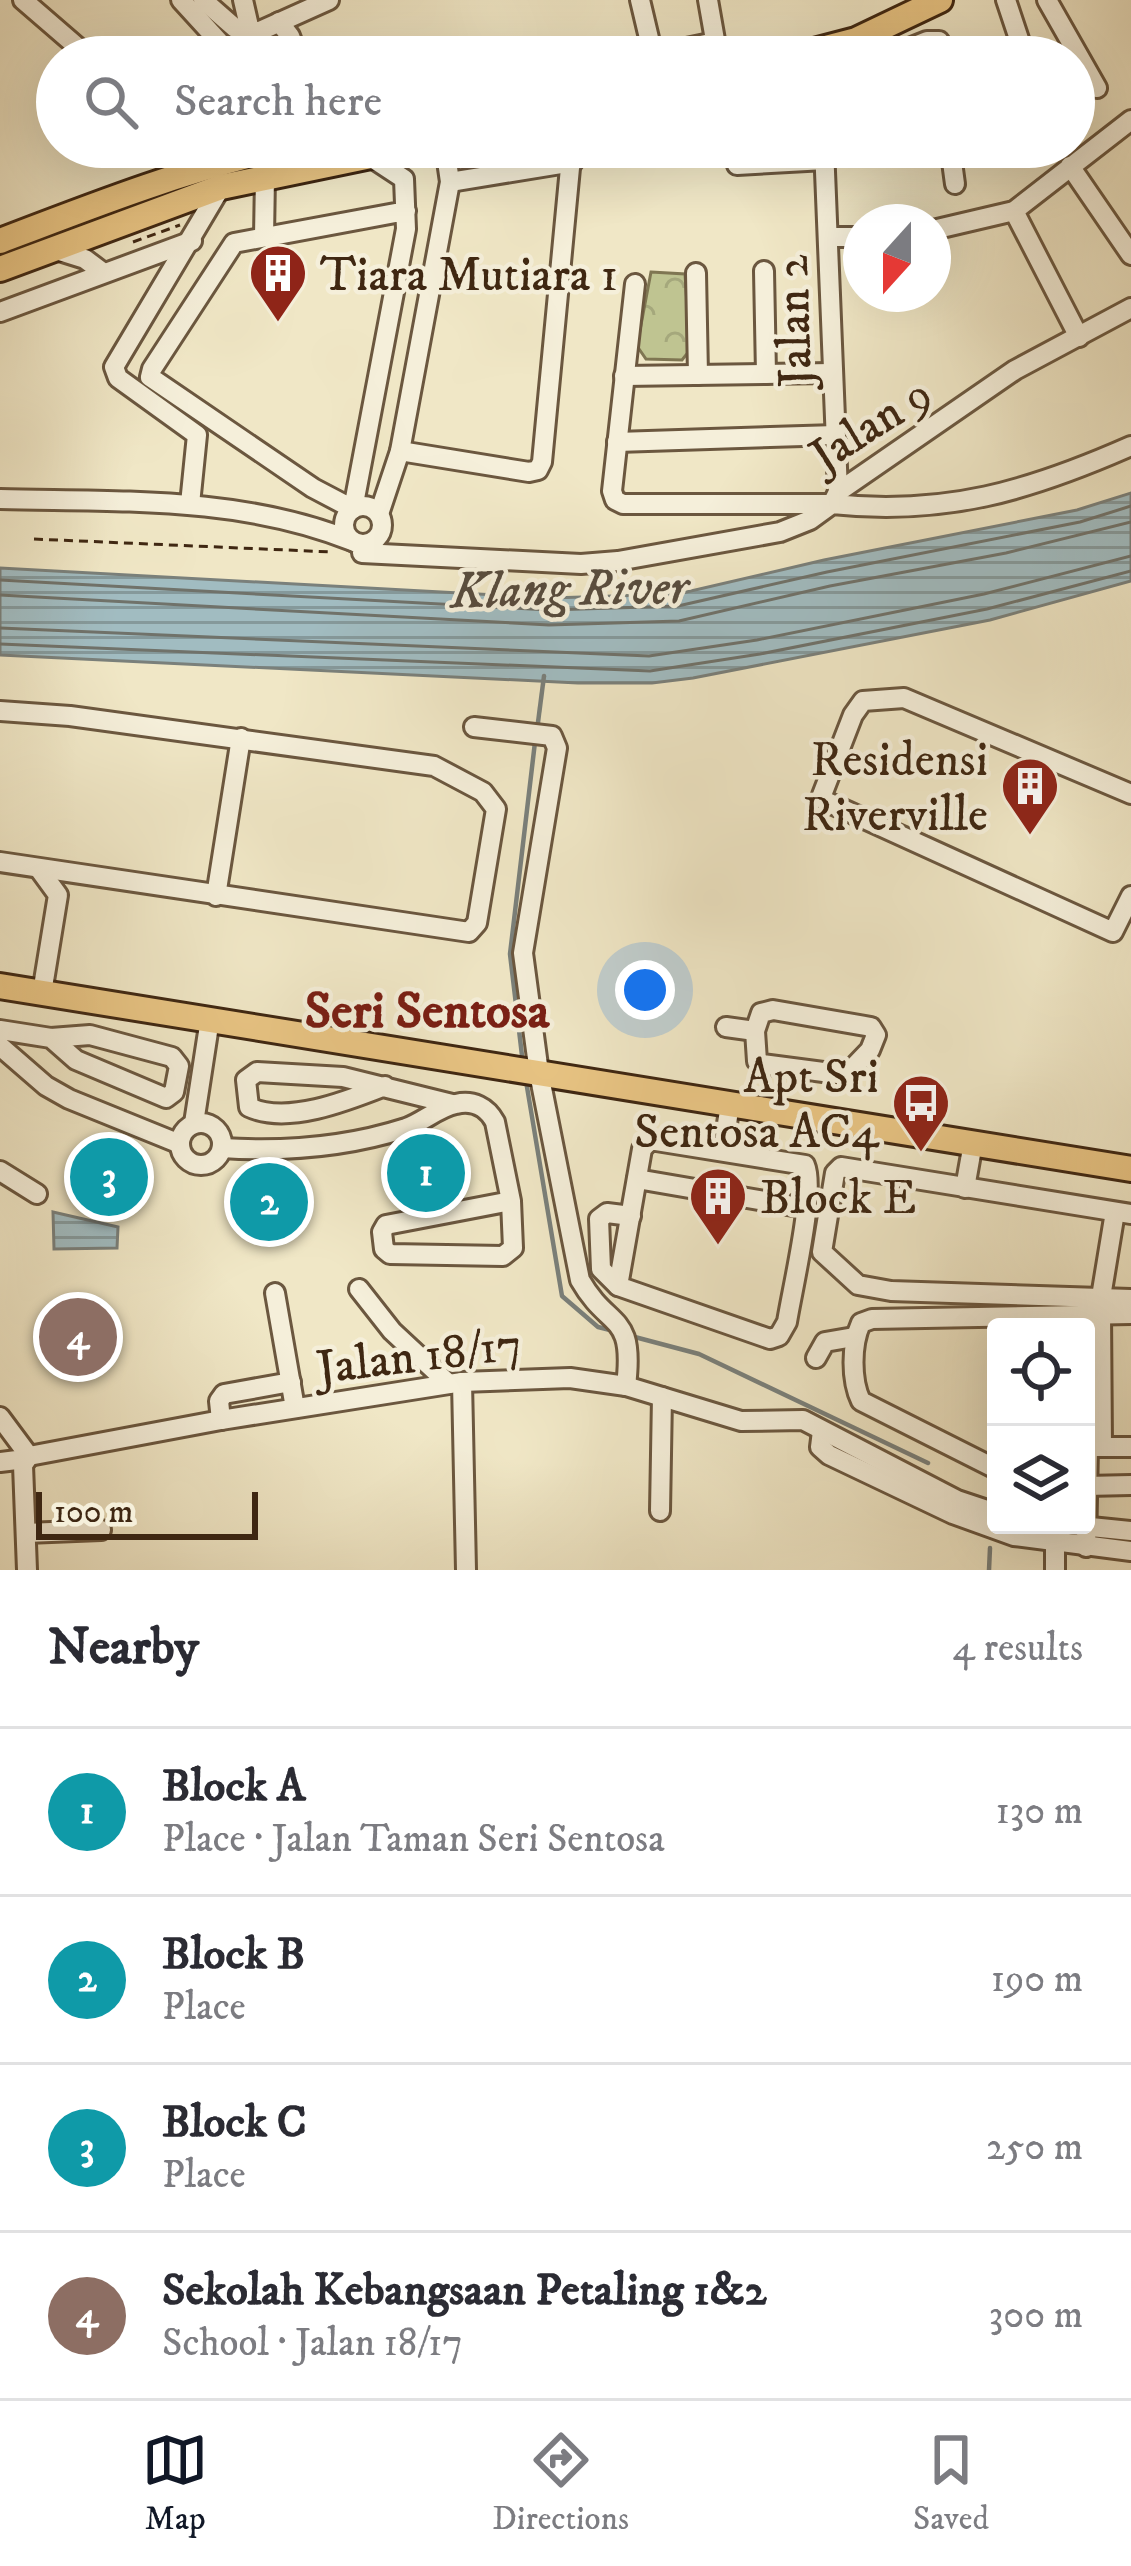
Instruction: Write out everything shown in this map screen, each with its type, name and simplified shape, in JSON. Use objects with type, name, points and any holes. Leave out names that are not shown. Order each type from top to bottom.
[{"type":"main road","points":[[864,36],[940,0]]},
{"type":"main road","points":[[0,241],[186,168]]},
{"type":"main road","points":[[0,269],[53,249],[192,168]]},
{"type":"main road","points":[[236,168],[265,176],[307,168]]},
{"type":"main road","points":[[0,986],[1131,1169]]},
{"type":"street","points":[[22,0],[64,36]]},
{"type":"street","points":[[181,0],[214,36]]},
{"type":"street","points":[[203,0],[235,28],[251,35],[329,0]]},
{"type":"street","points":[[243,0],[251,35]]},
{"type":"street","points":[[640,0],[649,36]]},
{"type":"street","points":[[708,0],[714,36]]},
{"type":"street","points":[[1006,0],[1018,36]]},
{"type":"street","points":[[1047,0],[1067,36]]},
{"type":"street","points":[[279,22],[290,36]]},
{"type":"street","points":[[1095,84],[1097,88]]},
{"type":"street","points":[[1095,147],[1131,120]]},
{"type":"street","points":[[190,504],[196,435],[118,378],[114,367],[193,230],[205,168]]},
{"type":"street","points":[[357,547],[344,528],[406,220],[404,179],[387,168]]},
{"type":"street","points":[[379,514],[400,451],[450,182],[448,168]]},
{"type":"street","points":[[450,182],[512,168]]},
{"type":"street","points":[[400,451],[538,470],[572,168]]},
{"type":"street","name":"Jalan 2","points":[[825,168],[835,498]]},
{"type":"street","points":[[953,168],[955,184]]},
{"type":"street","points":[[951,226],[1014,211],[1068,168]]},
{"type":"street","points":[[1071,168],[1131,255]]},
{"type":"street","points":[[263,237],[265,176]]},
{"type":"street","points":[[1014,211],[1078,337]]},
{"type":"street","points":[[350,511],[151,377],[228,248],[263,237],[406,220],[441,229]]},
{"type":"street","points":[[0,312],[193,230]]},
{"type":"street","points":[[828,237],[843,237]]},
{"type":"street","points":[[53,249],[85,259],[101,271]]},
{"type":"street","points":[[764,271],[766,374]]},
{"type":"street","points":[[696,273],[698,375]]},
{"type":"street","points":[[635,284],[617,442],[836,435]]},
{"type":"street","name":"Jalan 9","points":[[617,442],[612,491],[623,504],[835,498],[1015,370],[1131,308]]},
{"type":"street","points":[[624,376],[833,373]]},
{"type":"street","points":[[0,499],[190,504],[310,524],[357,547],[581,564],[780,532],[811,520],[835,498],[891,510],[1033,487],[1131,446]]},
{"type":"street","points":[[310,524],[367,506],[382,521],[379,536],[357,547]]},
{"type":"street","points":[[1131,794],[904,698],[878,697],[863,700],[853,715],[822,795],[825,801],[1122,936],[1131,896]]},
{"type":"street","points":[[0,711],[434,766],[483,792],[496,809],[477,923],[469,932],[0,862]]},
{"type":"street","points":[[474,727],[552,736],[557,748],[523,952],[539,1073],[580,1280],[590,1298],[622,1326],[629,1349],[626,1386]]},
{"type":"street","points":[[215,896],[241,738]]},
{"type":"street","points":[[39,869],[58,895],[42,993]]},
{"type":"street","points":[[58,895],[85,877]]},
{"type":"street","points":[[772,1010],[871,1027],[876,1035],[846,1075],[762,1064],[757,1060],[754,1031],[761,1013],[772,1010]]},
{"type":"street","points":[[201,1123],[216,1021]]},
{"type":"street","points":[[726,1027],[754,1031]]},
{"type":"street","points":[[0,1030],[51,1038],[90,1035],[172,1058],[179,1066],[174,1092],[166,1098],[76,1060],[51,1038]]},
{"type":"street","points":[[0,1046],[46,1086],[69,1099],[180,1144]]},
{"type":"street","points":[[386,1086],[343,1102],[266,1115],[249,1107],[246,1080],[257,1072],[343,1077],[386,1086],[452,1104],[469,1103],[490,1113],[511,1201],[513,1248],[503,1256],[390,1254],[384,1250],[386,1225],[511,1201]]},
{"type":"street","points":[[723,1150],[730,1103]]},
{"type":"street","points":[[222,1148],[272,1151],[352,1140],[405,1128],[452,1104]]},
{"type":"street","points":[[201,1123],[218,1131],[222,1148],[213,1161],[202,1165],[187,1160],[180,1144],[184,1130],[201,1123]]},
{"type":"street","points":[[618,1286],[631,1216],[642,1149],[650,1140],[805,1165],[810,1176],[787,1322],[779,1336],[770,1339],[618,1286],[602,1269],[599,1219],[607,1213],[631,1216]]},
{"type":"street","points":[[965,1188],[973,1143]]},
{"type":"street","points":[[1093,1426],[1101,1305],[1123,1213],[841,1167],[835,1173],[822,1252],[858,1285],[1101,1305],[1131,1314]]},
{"type":"street","points":[[0,1171],[37,1194]]},
{"type":"street","points":[[637,1179],[806,1208]]},
{"type":"street","points":[[359,1288],[392,1331],[456,1383],[466,1570]]},
{"type":"street","points":[[275,1293],[295,1408]]},
{"type":"street","points":[[1071,1318],[1131,1299]]},
{"type":"street","points":[[987,1320],[872,1319],[861,1323],[854,1337],[855,1389],[861,1401],[987,1464]]},
{"type":"street","points":[[816,1358],[825,1342],[854,1337]]},
{"type":"street","name":"Jalan 18/17","points":[[0,1462],[221,1420],[456,1383],[570,1378],[626,1386],[741,1421],[795,1419],[955,1507]]},
{"type":"street","points":[[221,1420],[219,1401],[224,1394],[291,1382]]},
{"type":"street","points":[[660,1511],[662,1397]]},
{"type":"street","points":[[0,1417],[27,1458],[27,1570]]},
{"type":"street","points":[[1095,1446],[1131,1448]]},
{"type":"street","points":[[1095,1486],[1131,1485]]},
{"type":"street","points":[[955,1507],[987,1512]]},
{"type":"street","points":[[955,1507],[1014,1536],[1055,1543],[1079,1534]]},
{"type":"street","points":[[26,1533],[100,1530]]},
{"type":"street","points":[[1095,1532],[1131,1531]]},
{"type":"street","points":[[1085,1534],[1131,1551]]},
{"type":"street","points":[[1055,1543],[1055,1570]]},
{"type":"path","points":[[138,168],[145,185]]},
{"type":"path","points":[[121,246],[193,230]]},
{"type":"path","points":[[34,539],[357,547]]},
{"type":"green space","points":[[651,272],[685,274],[690,350],[682,360],[646,359],[637,346]]},
{"type":"water","points":[[1131,493],[1131,581],[990,620],[693,678],[578,683],[0,655],[0,568],[550,598],[678,594],[1077,510]]},
{"type":"water","points":[[53,1212],[118,1227],[117,1248],[54,1249]]},
{"type":"waterway","points":[[537,730],[544,676]]},
{"type":"waterway","points":[[523,1064],[510,954],[535,742]]},
{"type":"waterway","points":[[526,1081],[562,1296],[598,1327],[614,1331]]},
{"type":"waterway","points":[[631,1336],[699,1354],[928,1463]]},
{"type":"waterway","points":[[989,1570],[990,1548]]},
{"type":"place","name":"Tiara Mutiara 1","points":[[278,324]]},
{"type":"place","name":"Residensi Riverville","points":[[1030,837]]},
{"type":"place","name":"Apt Sri Sentosa AC4","points":[[921,1154]]},
{"type":"place","name":"Block A","points":[[426,1173]]},
{"type":"place","name":"Block C","points":[[109,1177]]},
{"type":"place","name":"Block B","points":[[269,1202]]},
{"type":"place","name":"Block E","points":[[718,1247]]},
{"type":"place","name":"Sekolah Kebangsaan Petaling 1&2","points":[[78,1337]]},
{"type":"district","name":"Seri Sentosa","points":[[427,1009]]},
{"type":"water label","name":"Klang River","points":[[569,587]]}]
